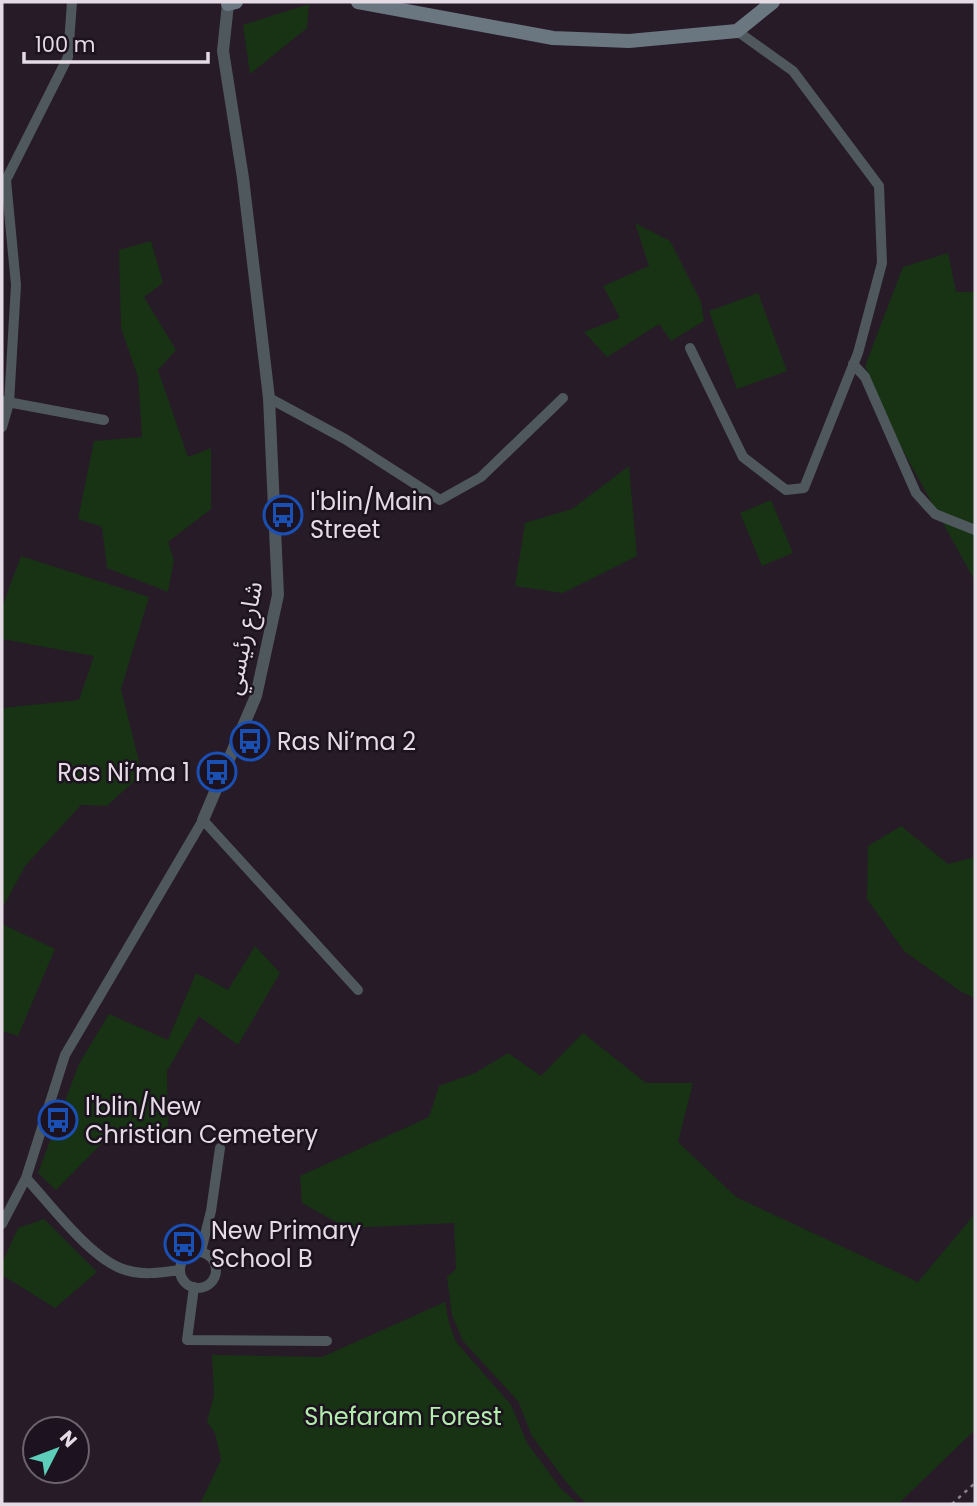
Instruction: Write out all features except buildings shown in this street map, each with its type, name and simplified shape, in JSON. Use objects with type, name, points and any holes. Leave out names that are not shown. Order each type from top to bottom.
[{"type":"main road","points":[[358,2],[553,38],[629,41],[737,31],[773,2]]},
{"type":"street","points":[[2,427],[16,285],[6,180],[68,57],[72,2]]},
{"type":"street","name":"شارع رئيسي","points":[[2,1224],[26,1178],[65,1055],[203,820],[256,696],[278,595],[269,398],[243,178],[223,51],[231,3]]},
{"type":"street","points":[[690,348],[743,457],[786,490],[804,488],[853,364],[882,263],[879,186],[793,71],[737,31]]},
{"type":"street","points":[[853,364],[865,377],[916,494],[934,514],[975,530]]},
{"type":"street","points":[[269,398],[345,439],[440,500],[481,477],[563,398]]},
{"type":"street","points":[[5,402],[104,420]]},
{"type":"street","points":[[203,820],[358,990]]},
{"type":"street","points":[[201,1251],[211,1211],[220,1148]]},
{"type":"street","points":[[26,1178],[95,1253],[121,1268],[149,1274],[180,1270]]},
{"type":"street","points":[[201,1251],[215,1261],[216,1273],[211,1283],[200,1288],[184,1281],[180,1270],[183,1258],[201,1251]]},
{"type":"street","points":[[194,1287],[187,1340],[327,1341]]},
{"type":"path","points":[[952,1504],[975,1483]]},
{"type":"green space","points":[[309,4],[307,28],[250,74],[243,25]]},
{"type":"green space","points":[[635,223],[670,241],[701,302],[704,321],[671,341],[659,324],[607,357],[584,332],[620,318],[603,286],[649,266]]},
{"type":"green space","points":[[151,241],[163,283],[144,297],[176,350],[158,370],[188,457],[211,448],[211,509],[168,542],[174,560],[168,592],[107,568],[102,527],[78,519],[94,441],[142,437],[138,377],[121,328],[119,250]]},
{"type":"green space","points":[[948,253],[956,292],[975,292],[975,581],[890,427],[865,366],[903,267]]},
{"type":"green space","points":[[758,293],[787,371],[737,389],[709,311]]},
{"type":"green space","points":[[629,466],[637,556],[563,593],[515,586],[525,523],[572,509]]},
{"type":"green space","points":[[771,500],[793,553],[762,566],[740,513]]},
{"type":"green space","points":[[21,556],[149,597],[121,689],[142,774],[107,806],[81,805],[25,866],[2,909],[2,708],[79,700],[94,656],[2,639],[2,602]]},
{"type":"green space","points":[[901,826],[948,864],[975,857],[975,998],[960,991],[904,951],[867,899],[868,846]]},
{"type":"green space","points":[[2,924],[55,949],[18,1036],[2,1031]]},
{"type":"green space","points":[[255,946],[280,973],[238,1045],[199,1016],[167,1071],[168,1133],[110,1135],[56,1190],[38,1173],[79,1064],[109,1014],[168,1040],[196,973],[228,990]]},
{"type":"green space","points":[[583,1033],[646,1083],[693,1083],[678,1142],[736,1197],[918,1282],[974,1215],[975,1191],[975,1430],[898,1504],[586,1504],[532,1436],[518,1401],[463,1341],[452,1315],[447,1277],[456,1269],[454,1223],[347,1228],[302,1203],[300,1176],[429,1117],[439,1086],[475,1073],[508,1053],[541,1076]]},
{"type":"green space","points":[[44,1219],[97,1272],[55,1308],[2,1275],[2,1263],[18,1228]]},
{"type":"green space","name":"Shefaram Forest","points":[[445,1302],[456,1342],[511,1405],[527,1443],[561,1489],[579,1504],[200,1504],[221,1460],[215,1433],[207,1422],[214,1395],[212,1355],[322,1357]]},
{"type":"place","name":"I'blin/Main Street","points":[[283,515]]},
{"type":"place","name":"Ras Ni’ma 2","points":[[250,741]]},
{"type":"place","name":"Ras Ni’ma 1","points":[[217,772]]},
{"type":"place","name":"I'blin/New Christian Cemetery","points":[[58,1120]]},
{"type":"place","name":"New Primary School B","points":[[184,1244]]}]
